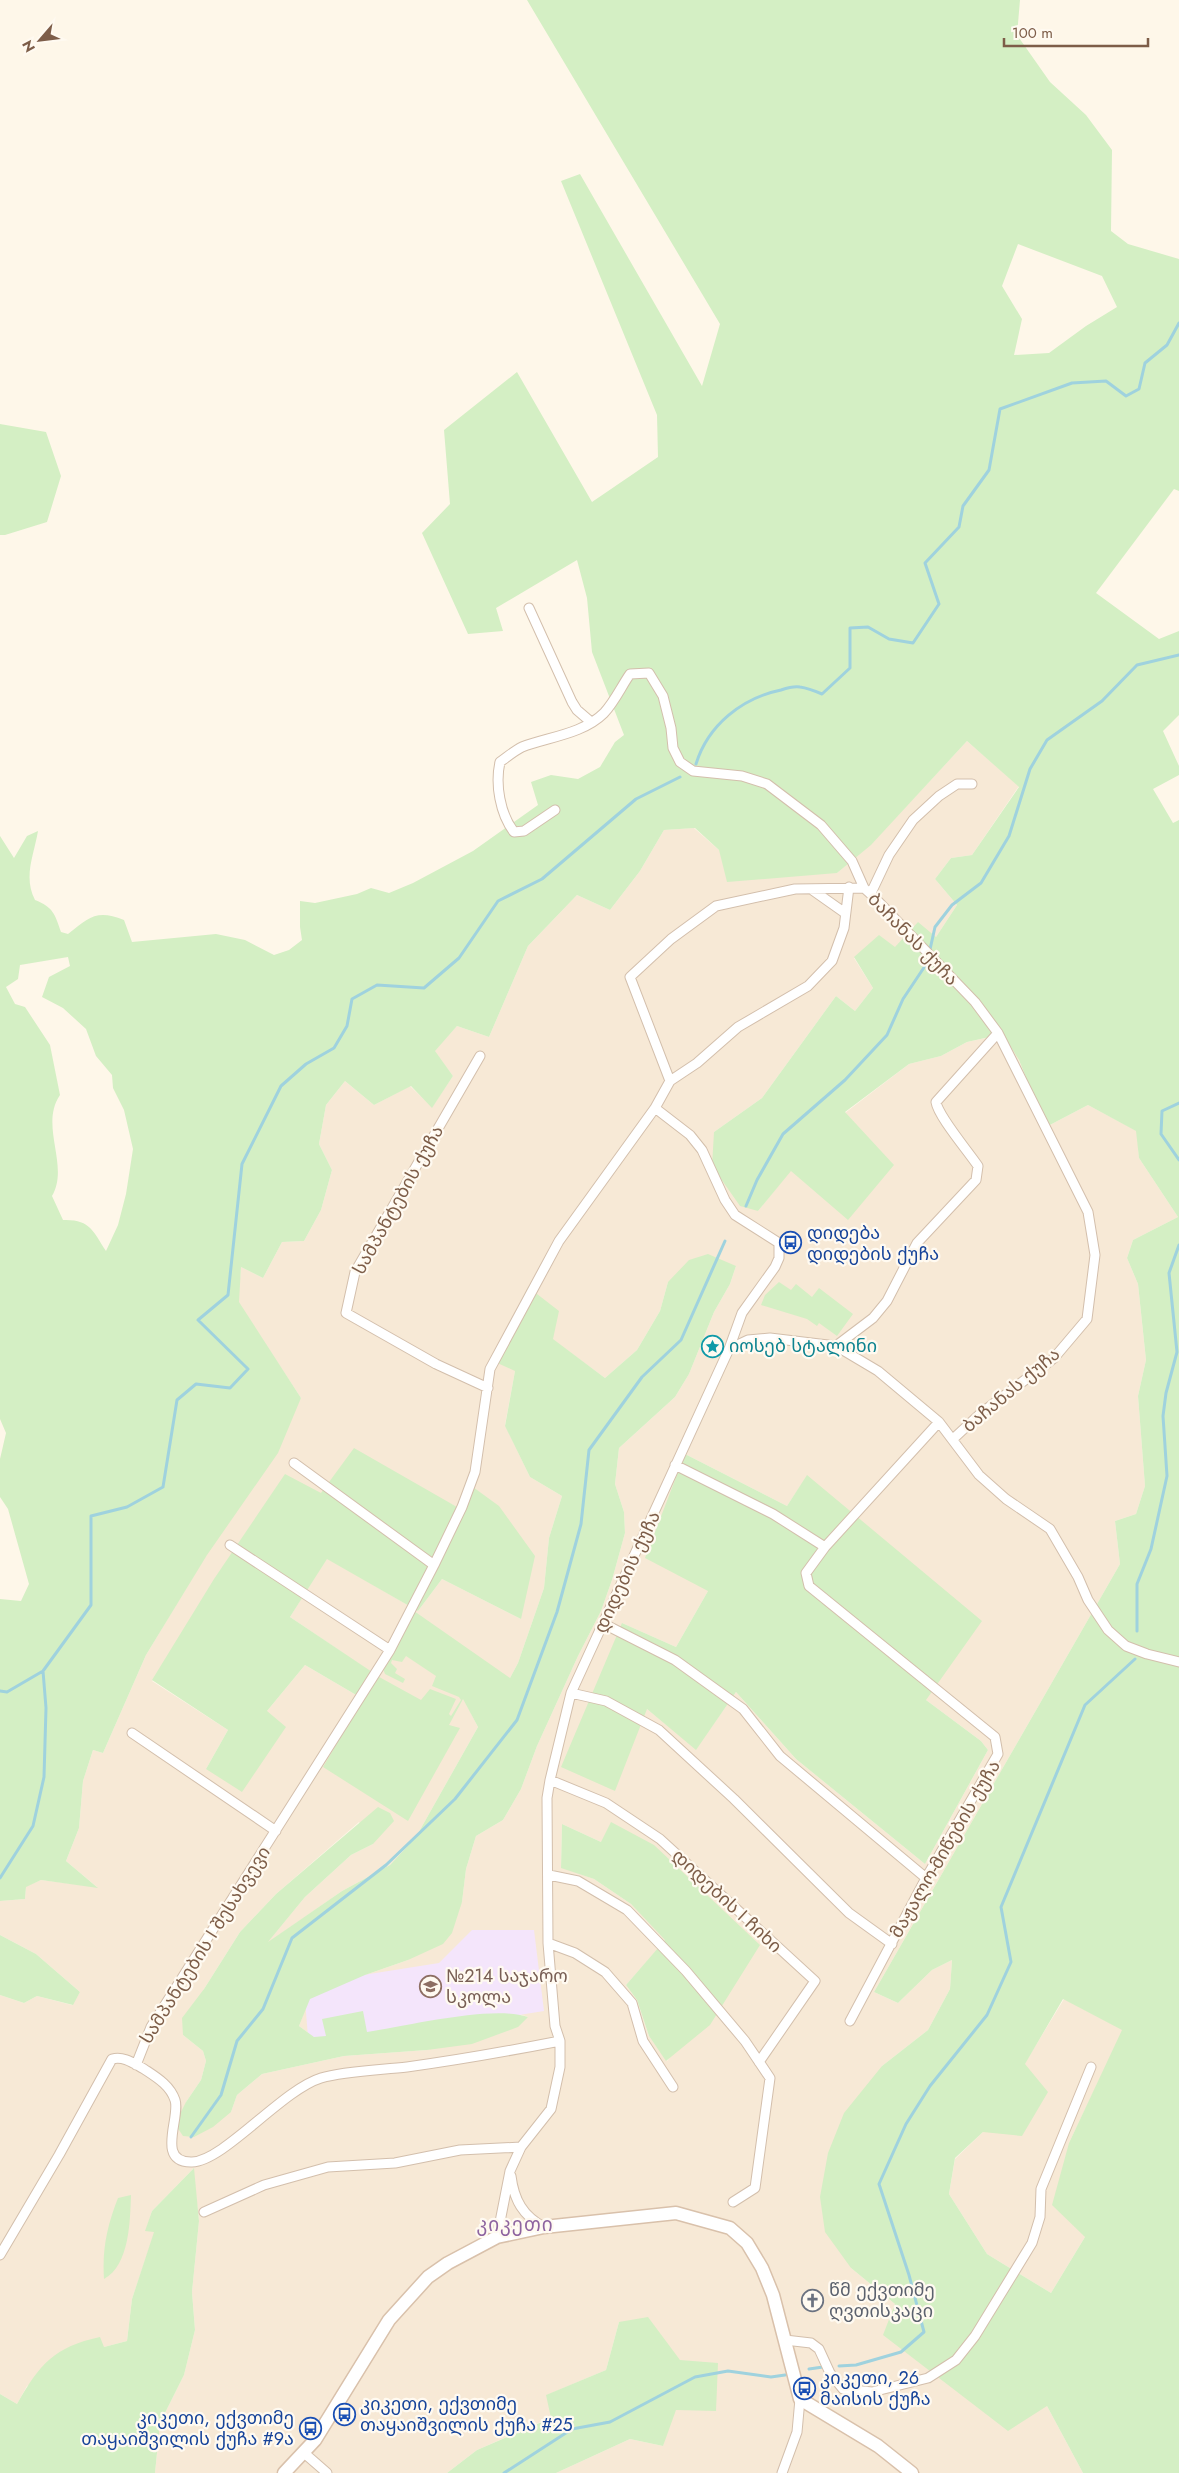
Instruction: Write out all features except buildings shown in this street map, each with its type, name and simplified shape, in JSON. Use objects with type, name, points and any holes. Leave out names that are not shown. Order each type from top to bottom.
[{"type":"street","points":[[529,608],[572,702],[577,710],[591,722]]},
{"type":"street","name":"ბაჩანას ქუჩა","points":[[555,810],[524,831],[514,832],[507,823],[496,777],[500,762],[516,750],[548,740],[591,722],[603,714],[612,703],[630,674],[649,673],[663,696],[671,728],[673,748],[680,762],[693,771],[742,776],[767,784],[821,825],[852,861],[867,891],[974,1002],[998,1033],[1088,1212],[1095,1255],[1088,1319],[1054,1358],[980,1414],[953,1439]]},
{"type":"street","points":[[670,1081],[630,977],[671,939],[716,906],[795,889],[849,887],[867,891],[913,820],[939,796],[957,784],[972,784]]},
{"type":"street","points":[[488,1388],[490,1369],[560,1241],[655,1108],[670,1081],[697,1063],[738,1027],[808,986],[832,960],[844,928],[849,887]]},
{"type":"street","points":[[811,889],[845,912]]},
{"type":"street","points":[[836,1346],[873,1318],[887,1301],[918,1243],[976,1180],[978,1166],[960,1138],[938,1112],[936,1102],[998,1033]]},
{"type":"street","name":"სამპანტების ქუჩა","points":[[480,1056],[355,1272],[346,1313],[436,1364],[488,1388]]},
{"type":"street","name":"დიდების ქუჩა","points":[[496,2237],[510,2171],[521,2147],[551,2109],[558,2085],[560,2041],[555,2026],[548,1943],[547,1798],[571,1693],[729,1349],[742,1313],[779,1258],[779,1243],[735,1215],[725,1200],[702,1150],[690,1135],[655,1108]]},
{"type":"street","points":[[729,1349],[748,1340],[770,1338],[836,1346],[878,1371],[939,1422],[979,1475],[1006,1500],[1050,1530],[1078,1577],[1088,1600],[1108,1630],[1126,1646],[1147,1654],[1179,1662]]},
{"type":"street","name":"სამპანტების I შესახვევი","points":[[488,1388],[475,1472],[462,1507],[390,1650],[155,2020],[142,2046],[136,2065],[157,2077],[170,2088],[177,2106],[170,2143],[173,2150],[186,2162],[195,2162],[212,2156],[293,2092],[320,2078],[472,2058],[560,2041]]},
{"type":"street","name":"მაჟალო-მიწების ქუჩა","points":[[571,1693],[606,1701],[659,1730],[734,1799],[850,1913],[892,1944],[926,1878],[998,1754],[995,1737],[809,1586],[806,1573],[825,1547],[939,1422]]},
{"type":"street","points":[[294,1463],[434,1565]]},
{"type":"street","points":[[675,1465],[773,1514],[825,1547]]},
{"type":"street","points":[[230,1545],[390,1650]]},
{"type":"street","points":[[604,1624],[675,1660],[743,1709],[780,1756],[841,1805],[926,1878]]},
{"type":"street","points":[[132,1733],[276,1831]]},
{"type":"street","name":"დიდების I ჩიხი","points":[[550,1780],[606,1803],[660,1839],[815,1981],[759,2062]]},
{"type":"street","points":[[549,1875],[578,1881],[627,1910],[686,1971],[745,2041],[770,2078],[755,2188],[734,2202]]},
{"type":"street","points":[[548,1943],[575,1952],[604,1972],[632,2002],[643,2041],[672,2087]]},
{"type":"street","points":[[850,2021],[892,1944]]},
{"type":"street","points":[[0,2254],[60,2155],[112,2059],[119,2058],[136,2065]]},
{"type":"street","points":[[785,2340],[811,2343],[820,2350],[830,2373],[843,2389],[872,2392],[906,2384],[928,2378],[956,2360],[975,2336],[1032,2242],[1040,2217],[1041,2190],[1091,2067]]},
{"type":"street","points":[[204,2212],[264,2186],[328,2167],[395,2163],[460,2150],[521,2147]]},
{"type":"street","points":[[510,2171],[518,2204],[531,2220],[544,2227]]},
{"type":"street","points":[[284,2473],[315,2440],[389,2320],[428,2277],[448,2263],[496,2237],[544,2227],[676,2213],[730,2228],[747,2243],[762,2268],[773,2295],[800,2399],[796,2432],[782,2473]]},
{"type":"street","points":[[800,2399],[878,2446],[912,2473]]},
{"type":"street","points":[[303,2452],[327,2473]]},
{"type":"shaded area","points":[[967,741],[1019,786],[972,855],[951,858],[935,879],[957,905],[936,937],[854,958],[873,988],[855,1011],[836,996],[762,1098],[714,1132],[758,1211],[791,1170],[845,1113],[909,1064],[941,1056],[967,1042],[1008,1033],[1046,1127],[1088,1105],[1137,1131],[1139,1158],[1178,1217],[1133,1240],[1127,1258],[1138,1284],[1146,1360],[1138,1396],[1145,1486],[1136,1514],[1115,1521],[1120,1564],[874,1992],[898,2003],[932,1970],[952,1960],[950,1989],[928,2030],[882,2066],[851,2268],[895,2304],[1047,2406],[1083,2473],[556,2473],[630,2439],[663,2446],[680,2360],[619,2322],[606,2370],[547,2395],[552,2417],[477,2450],[447,2473],[155,2473],[160,2423],[184,2375],[195,2330],[192,2292],[199,2221],[193,2169],[152,2211],[146,2230],[155,2231],[132,2299],[127,2341],[104,2347],[27,2386],[17,2404],[0,2394],[0,1995],[24,2003],[37,1996],[72,2005],[80,1992],[36,1954],[0,1935],[0,1901],[25,1899],[26,1886],[41,1880],[97,1887],[66,1861],[79,1828],[83,1781],[93,1750],[103,1753],[146,1655],[301,1398],[238,1302],[241,1267],[263,1278],[282,1242],[304,1241],[321,1210],[332,1170],[319,1144],[326,1105],[345,1081],[374,1105],[410,1086],[432,1107],[453,1076],[434,1051],[457,1026],[489,1037],[528,946],[577,895],[610,910],[640,871],[664,830],[694,828],[719,850],[837,873],[871,844]],"holes":[[[736,1266],[730,1284],[714,1312],[689,1374],[675,1397],[619,1448],[615,1484],[624,1512],[625,1533],[612,1580],[601,1611],[578,1656],[537,1746],[521,1789],[503,1820],[476,1836],[466,1869],[462,1902],[408,1960],[365,1975],[309,1999],[299,2026],[314,2037],[514,2012],[528,2017],[427,2050],[344,2056],[262,2074],[237,2095],[231,2112],[186,2102],[201,2080],[206,2061],[203,2051],[183,2035],[204,1989],[240,1932],[276,1894],[359,1822],[373,1844],[351,1855],[305,1897],[266,1944],[342,1891],[390,1865],[416,1837],[478,1727],[463,1698],[510,1678],[518,1663],[544,1588],[549,1538],[562,1496],[530,1477],[505,1425],[515,1371],[552,1339],[605,1378],[637,1350],[660,1311],[668,1282]],[[685,1454],[787,1506],[807,1476],[926,1700],[981,1741],[988,1750],[925,1864],[796,1759],[736,1692],[696,1749],[647,1709],[622,1623],[676,1647],[708,1591]],[[466,1483],[521,1619],[442,1579],[418,1611],[327,1558],[290,1617],[449,1725],[363,1699],[305,1665],[267,1711],[206,1769],[228,1730],[152,1681],[321,1493],[439,1498],[457,1507]],[[562,1824],[601,1842],[759,1945],[667,2061],[649,2036],[637,2000],[626,1985],[666,1940],[631,1904],[594,1879],[561,1867]]]},
{"type":"shaded area","name":"№214 საჯარო სკოლა","points":[[472,1930],[534,1930],[544,2011],[325,2046],[308,2037],[305,2000],[325,1981],[439,1963]]},
{"type":"shaded area","points":[[1064,1999],[1123,2030],[1069,2143],[1085,2237],[1051,2293],[987,2254],[949,2194],[955,2159],[983,2132]]},
{"type":"green space","points":[[527,0],[1020,0],[1017,35],[1050,82],[1086,115],[1112,150],[1111,231],[1128,244],[1179,259],[1179,491],[1174,489],[1096,593],[1159,639],[1179,631],[1179,715],[1163,731],[1179,766],[1179,775],[1153,789],[1173,823],[1179,820],[1179,2473],[1083,2473],[1047,2406],[1008,2431],[883,2335],[895,2304],[851,2268],[825,2232],[820,2197],[828,2153],[844,2113],[882,2066],[928,2030],[950,1989],[952,1960],[932,1970],[898,2003],[874,1992],[1120,1564],[1115,1521],[1136,1514],[1145,1486],[1138,1396],[1146,1360],[1138,1284],[1127,1258],[1133,1240],[1178,1217],[1139,1158],[1136,1131],[1088,1105],[1046,1127],[1019,1060],[1003,1034],[967,1042],[941,1056],[909,1064],[845,1112],[894,1165],[848,1220],[791,1171],[758,1211],[740,1206],[712,1166],[714,1132],[762,1098],[836,996],[855,1011],[873,988],[854,957],[879,935],[895,947],[918,922],[936,937],[957,905],[935,879],[951,858],[972,855],[1019,787],[967,741],[871,845],[837,873],[727,882],[719,850],[695,828],[664,830],[640,871],[610,910],[577,895],[528,946],[489,1037],[457,1026],[435,1051],[453,1076],[432,1108],[411,1086],[374,1105],[345,1081],[326,1105],[319,1144],[332,1170],[321,1210],[304,1241],[282,1242],[263,1278],[241,1267],[239,1302],[301,1398],[278,1453],[207,1555],[146,1655],[103,1753],[93,1750],[83,1781],[79,1828],[66,1861],[98,1888],[41,1880],[26,1887],[25,1899],[0,1901],[0,1599],[21,1601],[29,1584],[8,1509],[0,1497],[0,1459],[6,1433],[0,1419],[0,836],[14,858],[27,836],[38,831],[30,866],[30,883],[35,900],[50,908],[61,932],[68,934],[94,916],[107,915],[124,920],[132,942],[216,934],[245,940],[274,955],[289,950],[302,940],[300,901],[315,903],[357,894],[371,888],[389,893],[413,883],[473,851],[538,805],[531,782],[551,775],[578,779],[600,767],[615,742],[624,735],[592,652],[587,598],[577,560],[496,608],[503,631],[468,634],[422,533],[450,504],[444,430],[517,372],[592,502],[658,457],[657,415],[561,181],[580,174],[702,386],[720,324]],"holes":[[[1018,244],[1102,276],[1117,307],[1086,326],[1049,353],[1014,355],[1022,319],[1002,286]],[[68,957],[70,966],[49,977],[42,997],[63,1008],[86,1029],[96,1056],[112,1075],[113,1088],[124,1110],[133,1149],[126,1194],[118,1225],[106,1251],[94,1232],[85,1224],[72,1220],[63,1220],[52,1196],[57,1184],[58,1172],[52,1120],[54,1107],[60,1095],[50,1045],[25,1007],[15,1004],[6,987],[18,979],[20,965]],[[1063,1999],[1122,2030],[1069,2143],[1052,2205],[1085,2237],[1051,2293],[987,2254],[949,2194],[955,2158],[983,2132],[1022,2136],[1048,2092],[1025,2064]]]},
{"type":"green space","points":[[0,424],[46,432],[61,476],[47,522],[5,535],[0,535]]},
{"type":"green space","points":[[708,1254],[736,1266],[730,1284],[714,1312],[689,1374],[675,1397],[619,1448],[615,1484],[624,1512],[625,1533],[612,1580],[601,1611],[578,1656],[537,1746],[521,1789],[503,1820],[476,1836],[466,1869],[462,1902],[452,1933],[443,1944],[310,1999],[299,2026],[314,2037],[326,2036],[322,2019],[363,2011],[367,2032],[426,2021],[493,2013],[528,2017],[518,2027],[472,2044],[427,2050],[344,2056],[262,2074],[237,2095],[231,2112],[213,2127],[194,2137],[183,2136],[175,2124],[186,2102],[201,2080],[206,2061],[203,2051],[183,2035],[182,2018],[204,1989],[240,1932],[276,1894],[378,1807],[390,1813],[394,1821],[373,1844],[351,1855],[305,1897],[268,1942],[342,1891],[390,1865],[416,1837],[478,1727],[463,1699],[449,1725],[460,1728],[408,1821],[323,1767],[363,1699],[305,1665],[267,1711],[286,1727],[242,1792],[206,1769],[228,1730],[152,1680],[214,1579],[285,1474],[321,1493],[354,1448],[457,1507],[466,1482],[499,1506],[535,1556],[521,1619],[442,1579],[418,1611],[327,1559],[290,1617],[381,1678],[421,1700],[430,1689],[456,1699],[449,1714],[451,1716],[461,1700],[459,1697],[432,1686],[436,1676],[406,1656],[402,1662],[392,1660],[391,1663],[397,1669],[395,1673],[405,1679],[403,1683],[385,1674],[383,1669],[414,1611],[510,1678],[518,1663],[544,1588],[549,1538],[562,1496],[530,1477],[505,1426],[515,1371],[493,1361],[528,1287],[559,1311],[553,1339],[605,1378],[637,1350],[660,1311],[668,1282],[689,1260]]},
{"type":"green space","points":[[779,1282],[791,1290],[796,1284],[812,1297],[819,1288],[853,1314],[837,1336],[819,1323],[817,1326],[807,1319],[761,1305],[765,1295]]},
{"type":"green space","points":[[685,1454],[787,1506],[807,1475],[982,1621],[926,1700],[981,1741],[988,1750],[925,1864],[796,1759],[736,1692],[696,1750],[647,1709],[615,1791],[561,1767],[622,1623],[676,1647],[708,1591],[645,1558]]},
{"type":"green space","points":[[611,1822],[654,1845],[760,1945],[710,2025],[666,2061],[649,2036],[637,2000],[626,1985],[665,1940],[631,1904],[594,1879],[561,1868],[562,1824],[601,1842]]},
{"type":"green space","points":[[0,1935],[36,1954],[80,1992],[73,2005],[37,1996],[24,2003],[0,1995]]},
{"type":"green space","points":[[194,2168],[199,2221],[192,2292],[195,2330],[184,2375],[160,2423],[155,2473],[0,2473],[0,2394],[17,2404],[41,2368],[50,2359],[71,2346],[100,2337],[104,2347],[127,2341],[132,2299],[154,2232],[145,2231],[152,2211]]},
{"type":"green space","points":[[131,2195],[129,2229],[124,2253],[113,2272],[104,2279],[106,2238],[111,2218],[118,2198]]},
{"type":"green space","points":[[648,2317],[680,2360],[718,2363],[716,2411],[676,2410],[663,2446],[630,2439],[556,2473],[447,2473],[477,2450],[551,2418],[546,2395],[606,2370],[619,2322]]},
{"type":"waterway","points":[[696,764],[701,750],[718,726],[728,715],[753,699],[795,687],[805,688],[822,694],[850,668],[850,628],[868,627],[889,639],[913,643],[939,604],[925,563],[959,527],[963,506],[989,470],[1000,409],[1072,383],[1106,381],[1126,396],[1139,389],[1145,363],[1167,345],[1179,323]]},
{"type":"waterway","points":[[746,1206],[757,1180],[783,1134],[845,1080],[887,1035],[903,999],[927,963],[935,927],[952,905],[981,883],[1009,836],[1030,769],[1047,740],[1102,701],[1137,665],[1179,655]]},
{"type":"waterway","points":[[0,1691],[7,1692],[43,1671],[91,1605],[91,1516],[127,1507],[163,1487],[177,1400],[196,1384],[230,1388],[248,1369],[198,1320],[228,1295],[242,1164],[281,1086],[306,1064],[334,1048],[347,1026],[352,999],[377,985],[424,988],[459,958],[498,901],[542,879],[636,799],[680,777]]},
{"type":"waterway","points":[[1179,1103],[1162,1111],[1161,1134],[1179,1160]]},
{"type":"waterway","points":[[191,2137],[221,2095],[237,2041],[263,2009],[292,1938],[386,1865],[455,1799],[517,1720],[557,1612],[581,1524],[589,1450],[642,1377],[681,1340],[725,1241]]},
{"type":"waterway","points":[[1137,1631],[1137,1584],[1151,1549],[1167,1476],[1163,1416],[1166,1393],[1177,1352],[1169,1273],[1179,1245]]},
{"type":"waterway","points":[[839,2366],[856,2365],[901,2352],[924,2332],[909,2275],[879,2184],[906,2124],[930,2086],[987,2015],[1011,1962],[1001,1907],[1085,1705],[1135,1659]]},
{"type":"waterway","points":[[0,1878],[33,1826],[44,1777],[46,1708],[43,1671]]},
{"type":"waterway","points":[[809,2369],[823,2367]]},
{"type":"waterway","points":[[504,2473],[572,2429],[610,2422],[695,2377],[728,2371],[771,2377],[785,2375]]},
{"type":"place","name":"დიდება დიდების ქუჩა","points":[[791,1243]]},
{"type":"place","name":"იოსებ სტალინი","points":[[713,1346]]},
{"type":"place","name":"№214 საჯარო სკოლა","points":[[430,1986]]},
{"type":"place","name":"წმ ექვთიმე ღვთისკაცი","points":[[813,2300]]},
{"type":"place","name":"კიკეთი, 26 მაისის ქუჩა","points":[[804,2388]]},
{"type":"place","name":"კიკეთი, ექვთიმე თაყაიშვილის ქუჩა #25","points":[[344,2414]]},
{"type":"place","name":"კიკეთი, ექვთიმე თაყაიშვილის ქუჩა #9ა","points":[[310,2428]]},
{"type":"district","name":"კიკეთი","points":[[515,2224]]}]
